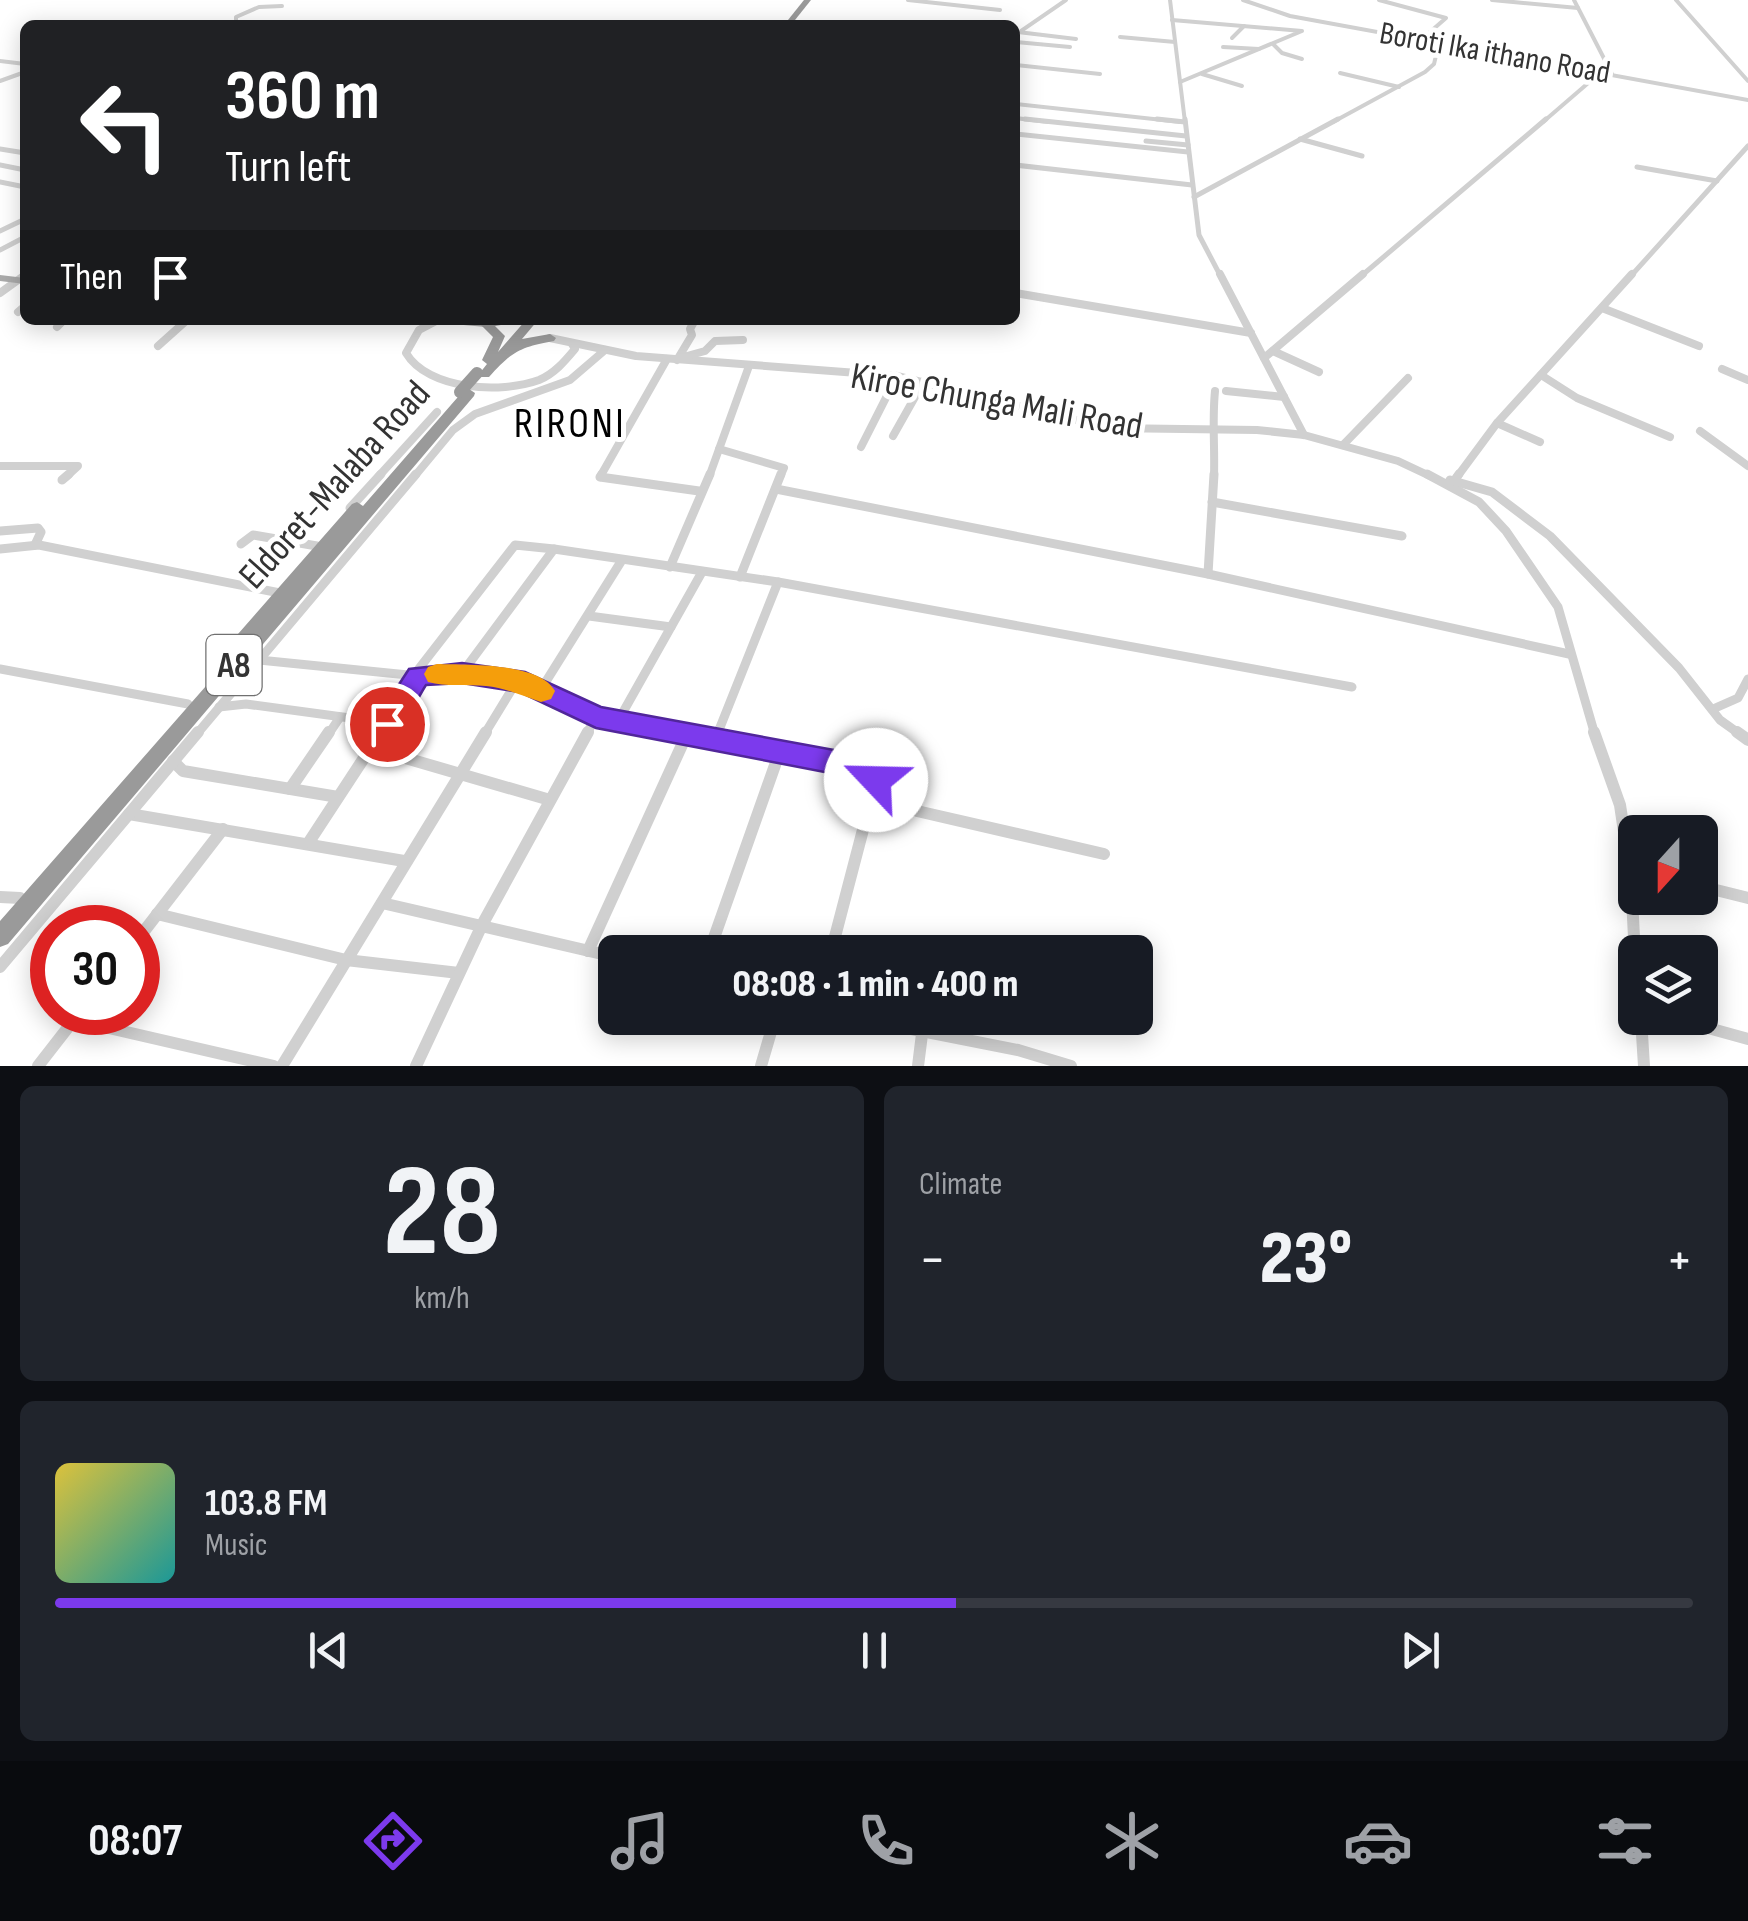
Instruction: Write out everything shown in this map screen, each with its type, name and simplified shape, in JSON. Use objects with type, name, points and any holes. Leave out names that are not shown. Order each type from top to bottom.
[{"type":"highway","points":[[788,20],[806,0]]},
{"type":"highway","points":[[487,325],[498,336],[487,367]]},
{"type":"highway","name":"A8","points":[[487,367],[519,325]]},
{"type":"highway","name":"A8","points":[[464,392],[530,325]]},
{"type":"highway","points":[[537,325],[550,338]]},
{"type":"highway","points":[[487,367],[520,344],[550,338]]},
{"type":"highway","name":"Eldoret-Malaba Road","points":[[0,920],[188,704],[277,593],[464,392]]},
{"type":"highway","name":"Eldoret-Malaba Road","points":[[0,936],[464,392]]},
{"type":"street","points":[[908,0],[1000,10]]},
{"type":"street","points":[[983,8],[986,0]]},
{"type":"street","points":[[1020,33],[1066,0]]},
{"type":"street","points":[[1170,0],[1202,242],[1304,435]]},
{"type":"street","name":"Boroti Ika ithano Road","points":[[1243,0],[1268,10],[1748,100]]},
{"type":"street","points":[[1379,0],[1446,18],[1422,39]]},
{"type":"street","points":[[1492,0],[1578,8]]},
{"type":"street","points":[[1574,0],[1612,74]]},
{"type":"street","points":[[1676,0],[1748,81]]},
{"type":"street","points":[[1417,10],[1423,3]]},
{"type":"street","points":[[236,20],[257,8],[282,6]]},
{"type":"street","points":[[1232,38],[1268,10]]},
{"type":"street","points":[[1172,20],[1302,32],[1180,82]]},
{"type":"street","points":[[1020,36],[1076,39]]},
{"type":"street","points":[[1020,37],[1070,47]]},
{"type":"street","points":[[1120,37],[1175,42]]},
{"type":"street","points":[[1194,197],[1431,68],[1439,42]]},
{"type":"street","points":[[1273,44],[1282,53],[1302,59]]},
{"type":"street","points":[[1223,47],[1261,49]]},
{"type":"street","points":[[1020,66],[1100,74]]},
{"type":"street","points":[[1264,358],[1600,72]]},
{"type":"street","points":[[1340,73],[1399,86]]},
{"type":"street","points":[[1202,74],[1242,86]]},
{"type":"street","points":[[1020,105],[1184,122]]},
{"type":"street","points":[[1020,119],[1186,136]]},
{"type":"street","points":[[1020,131],[1040,131]]},
{"type":"street","points":[[1020,132],[1188,149]]},
{"type":"street","points":[[1300,139],[1362,156]]},
{"type":"street","points":[[1146,141],[1188,149]]},
{"type":"street","points":[[1454,481],[1497,423],[1748,146]]},
{"type":"street","points":[[1020,166],[1192,185]]},
{"type":"street","points":[[1636,167],[1678,170],[1717,180]]},
{"type":"street","points":[[1020,293],[1251,333]]},
{"type":"street","points":[[1602,308],[1699,346]]},
{"type":"street","points":[[158,346],[181,325]]},
{"type":"street","points":[[430,325],[419,330],[406,353],[409,364],[418,371],[444,379],[507,386],[532,382],[559,366],[575,348],[572,344]]},
{"type":"street","points":[[692,325],[692,335],[600,477],[700,490]]},
{"type":"street","name":"Kiroe Chunga Mali Road","points":[[550,338],[605,350],[674,358],[897,376],[1095,425],[1304,435],[1426,472],[1478,502],[1506,531],[1558,608],[1569,654],[1622,815]]},
{"type":"street","points":[[674,358],[698,354],[715,341],[742,340]]},
{"type":"street","points":[[0,967],[453,430],[475,414],[570,380],[605,350]]},
{"type":"street","points":[[1273,351],[1319,372]]},
{"type":"street","points":[[670,567],[700,490],[735,418],[749,366]]},
{"type":"street","points":[[1722,369],[1748,380]]},
{"type":"street","points":[[862,447],[897,376]]},
{"type":"street","points":[[1541,376],[1577,398],[1670,438]]},
{"type":"street","points":[[1343,445],[1408,378]]},
{"type":"street","points":[[893,436],[924,381]]},
{"type":"street","points":[[1208,574],[1215,391]]},
{"type":"street","points":[[1226,391],[1284,397]]},
{"type":"street","points":[[0,548],[35,544],[277,593],[437,412]]},
{"type":"street","points":[[1497,423],[1540,442]]},
{"type":"street","points":[[1700,430],[1748,466]]},
{"type":"street","points":[[719,449],[782,465],[740,577]]},
{"type":"street","points":[[0,466],[78,466],[62,480]]},
{"type":"street","points":[[1426,472],[1492,492],[1550,536],[1679,668],[1720,720],[1748,740]]},
{"type":"street","points":[[776,489],[1208,574],[1569,654]]},
{"type":"street","points":[[1212,502],[1402,536]]},
{"type":"street","points":[[0,530],[38,528],[41,532],[35,544]]},
{"type":"street","points":[[241,544],[253,535],[317,546]]},
{"type":"street","points":[[309,842],[416,676],[514,544],[778,582],[1352,686]]},
{"type":"street","points":[[462,673],[554,549]]},
{"type":"street","points":[[540,691],[622,560]]},
{"type":"street","points":[[618,721],[702,572]]},
{"type":"street","points":[[715,739],[778,582]]},
{"type":"street","points":[[588,616],[671,627]]},
{"type":"street","points":[[258,660],[416,676],[462,673],[518,681],[596,717],[872,769],[876,780],[835,935]]},
{"type":"street","points":[[0,669],[188,704]]},
{"type":"street","points":[[1713,709],[1738,698],[1748,679]]},
{"type":"street","points":[[282,1066],[404,861],[518,681]]},
{"type":"street","points":[[219,707],[246,704],[387,724]]},
{"type":"street","points":[[290,789],[340,717]]},
{"type":"street","points":[[416,1066],[482,926],[596,717]]},
{"type":"street","points":[[588,951],[687,734]]},
{"type":"street","points":[[371,748],[550,800]]},
{"type":"street","points":[[715,935],[780,751]]},
{"type":"street","points":[[173,762],[182,771],[338,798]]},
{"type":"street","points":[[876,780],[905,787],[909,790],[909,807],[918,811],[1104,854]]},
{"type":"street","points":[[129,814],[404,861]]},
{"type":"street","points":[[160,910],[223,829]]},
{"type":"street","points":[[1718,890],[1748,898]]},
{"type":"street","points":[[0,897],[20,898]]},
{"type":"street","points":[[382,903],[598,953]]},
{"type":"street","points":[[160,915],[346,960],[458,974]]},
{"type":"street","points":[[1718,1031],[1748,1039]]},
{"type":"street","points":[[38,1066],[62,1035]]},
{"type":"street","points":[[152,1035],[274,1066]]},
{"type":"street","points":[[761,1066],[770,1035]]},
{"type":"street","points":[[918,1066],[922,1035]]},
{"type":"street","points":[[928,1035],[1032,1054],[1071,1066]]},
{"type":"street","points":[[1642,1035],[1644,1066]]},
{"type":"slow traffic","points":[[437,674],[462,673],[525,682],[541,691]]},
{"type":"district","name":"RIRONI","points":[[570,422]]},
{"type":"route","points":[[387,724],[418,676],[462,673],[525,682],[596,717],[872,769],[876,780]]}]
